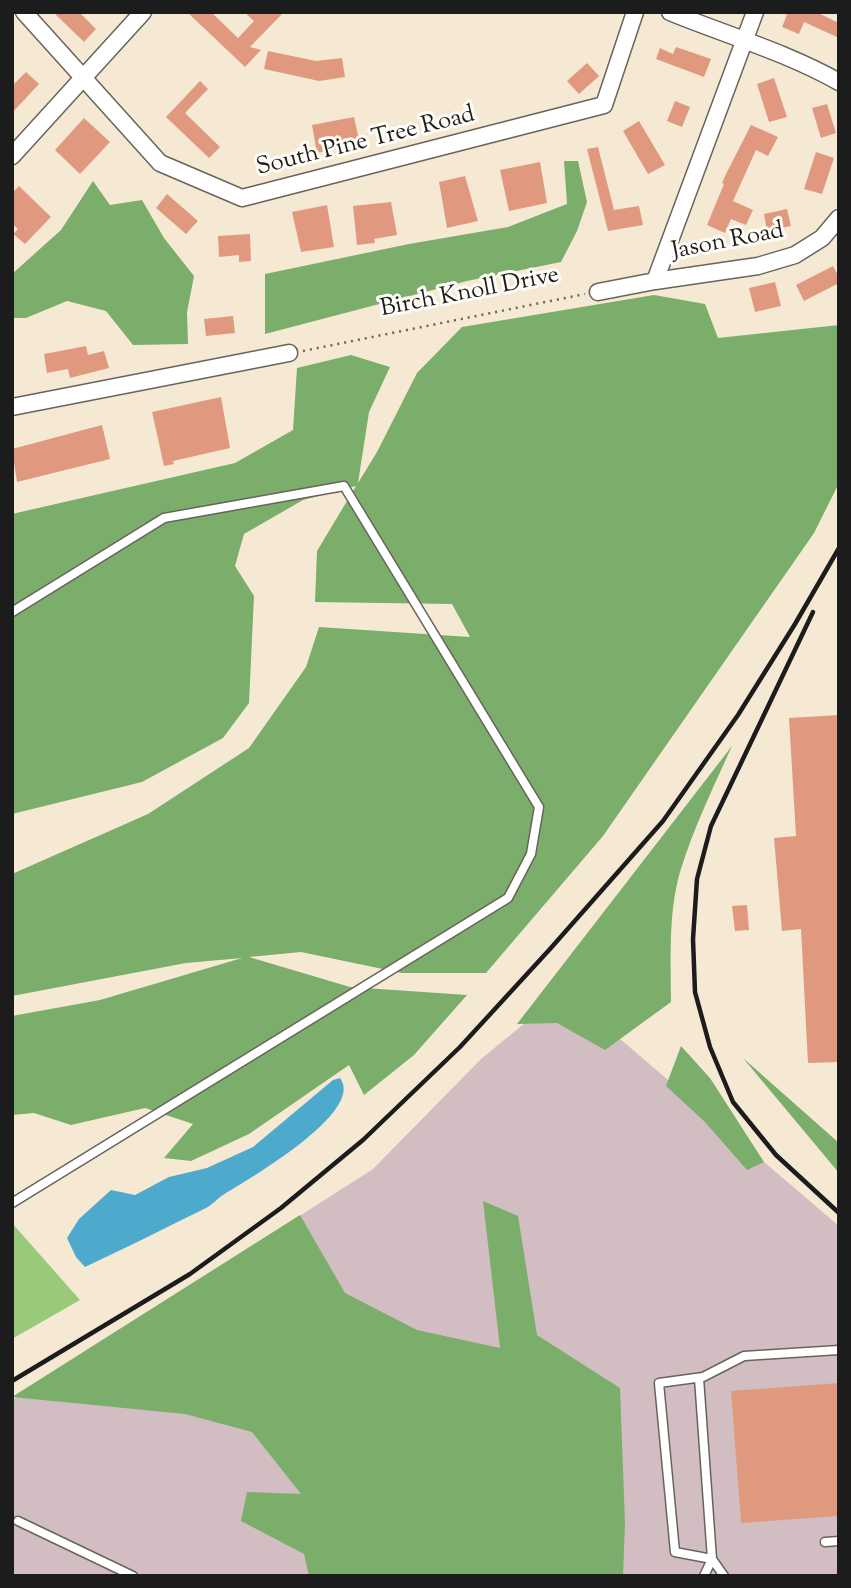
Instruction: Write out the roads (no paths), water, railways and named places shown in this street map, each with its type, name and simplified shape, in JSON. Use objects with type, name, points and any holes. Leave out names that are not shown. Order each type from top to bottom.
[{"type":"street","points":[[24,12],[82,78]]},
{"type":"street","points":[[12,156],[143,12]]},
{"type":"street","name":"South Pine Tree Road","points":[[82,78],[160,163],[242,198],[604,105],[635,12]]},
{"type":"street","points":[[670,12],[804,62],[839,82]]},
{"type":"street","points":[[598,292],[654,281],[755,12]]},
{"type":"street","name":"Jason Road","points":[[654,281],[758,266],[795,255],[822,238],[839,218]]},
{"type":"street","points":[[12,407],[289,353]]},
{"type":"lane","points":[[12,612],[164,518],[344,486],[539,807],[531,854],[508,898],[12,1203]]},
{"type":"lane","points":[[724,1576],[712,1559],[675,1552],[659,1382],[699,1378],[744,1356],[839,1350]]},
{"type":"lane","points":[[699,1378],[712,1559],[705,1576]]},
{"type":"lane","points":[[18,1521],[133,1576]]},
{"type":"lane","points":[[825,1542],[839,1541]]},
{"type":"water","points":[[340,1078],[343,1092],[336,1109],[321,1126],[300,1144],[208,1207],[85,1267],[76,1257],[67,1238],[79,1219],[111,1190],[135,1195],[169,1177],[207,1168],[253,1147],[333,1080]]},
{"type":"railway","points":[[12,1381],[190,1274],[281,1208],[363,1140],[460,1047],[663,821],[738,715],[839,548]]},
{"type":"railway","points":[[813,612],[711,826],[697,879],[693,939],[695,992],[710,1047],[733,1102],[776,1155],[839,1213]]}]
